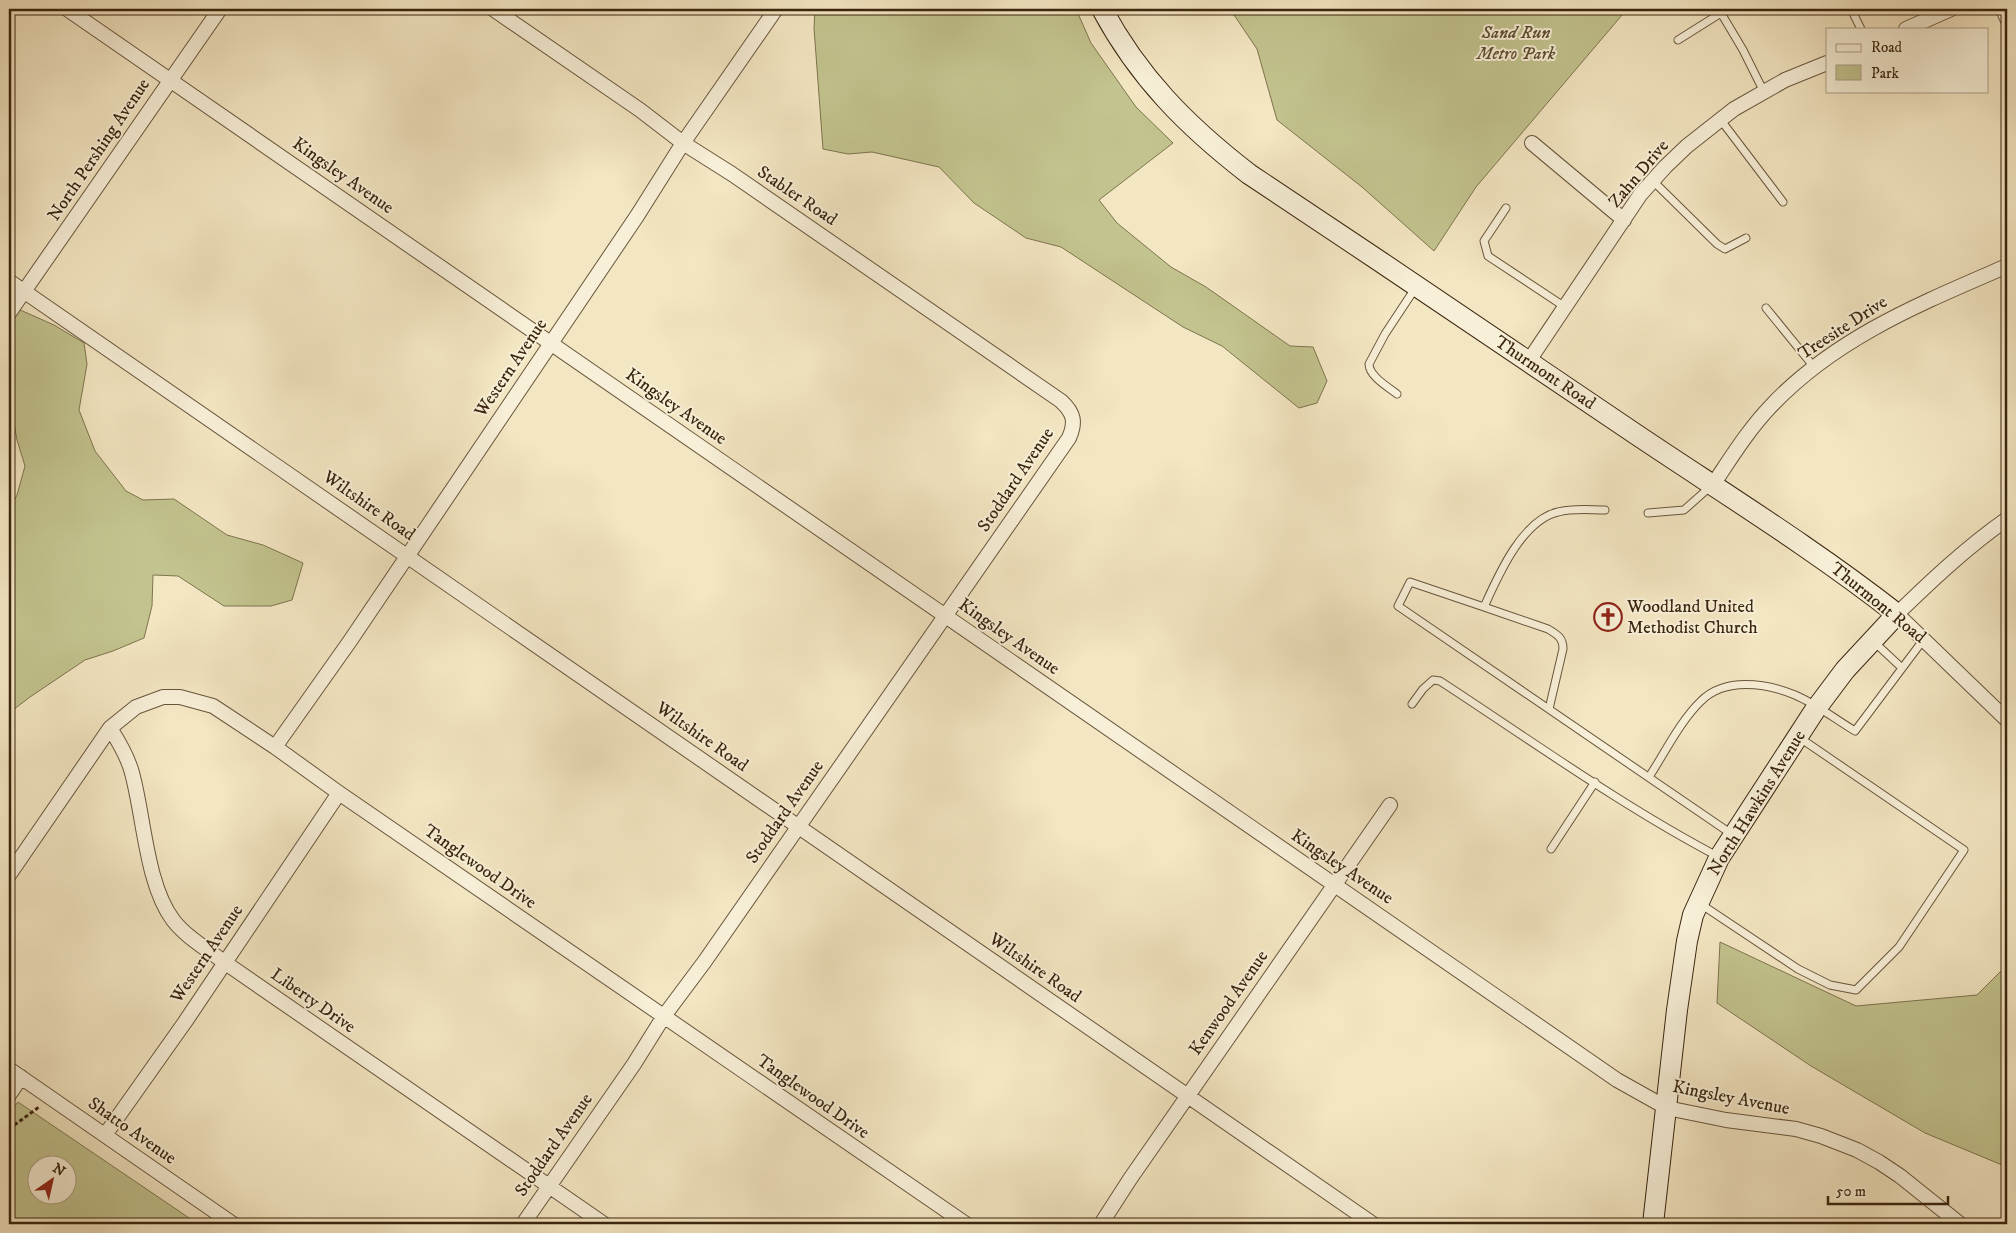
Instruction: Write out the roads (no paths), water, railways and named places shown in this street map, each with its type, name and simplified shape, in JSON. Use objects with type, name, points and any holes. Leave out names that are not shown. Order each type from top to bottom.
[{"type":"street","name":"Kingsley Avenue","points":[[68,9],[1617,1080],[1667,1108],[1726,1120],[1796,1129],[1858,1150],[1900,1176],[1960,1224]]},
{"type":"street","name":"North Pershing Avenue","points":[[9,313],[220,9]]},
{"type":"street","name":"Stabler Road","points":[[493,9],[640,110],[683,143],[732,174],[1061,401],[1070,409],[1073,421]]},
{"type":"street","name":"Western Avenue","points":[[275,747],[407,556],[683,143],[776,9]]},
{"type":"street","name":"Thurmont Road","points":[[1102,9],[1139,69],[1172,108],[1190,126],[1249,174],[1855,581],[1897,614],[2007,720]]},
{"type":"street","points":[[1908,28],[1951,9]]},
{"type":"street","name":"Zahn Drive","points":[[1528,362],[1640,195],[1653,180],[1687,146],[1734,109],[1785,80],[1826,63]]},
{"type":"street","points":[[1532,143],[1624,220]]},
{"type":"street","name":"Treesite Drive","points":[[1712,486],[1746,435],[1764,414],[1789,388],[1814,367],[1862,333],[1900,313],[2007,266]]},
{"type":"street","name":"Wiltshire Road","points":[[9,281],[1373,1224]]},
{"type":"street","name":"Stoddard Avenue","points":[[523,1224],[634,1064],[664,1016],[705,961],[1069,438],[1074,426],[1073,421]]},
{"type":"street","name":"North Hawkins Avenue","points":[[1653,1224],[1687,941],[1698,903],[1719,858],[1798,736],[1845,670],[1897,614],[1942,570],[2007,519]]},
{"type":"street","name":"Tanglewood Drive","points":[[9,875],[110,728],[136,707],[163,698],[180,697],[213,706],[966,1224]]},
{"type":"street","name":"Liberty Drive","points":[[110,728],[122,748],[132,771],[156,884],[165,907],[181,929],[224,962],[604,1224]]},
{"type":"street","name":"Western Avenue","points":[[105,1135],[339,793]]},
{"type":"street","name":"Kenwood Avenue","points":[[1100,1224],[1390,804]]},
{"type":"street","name":"Shatto Avenue","points":[[9,1069],[233,1224]]},
{"type":"street","points":[[9,1095],[20,1077]]},
{"type":"lane","points":[[1851,9],[1860,28]]},
{"type":"lane","points":[[1999,9],[2007,27]]},
{"type":"lane","points":[[1678,40],[1721,13],[1743,50],[1764,92]]},
{"type":"lane","points":[[1720,119],[1783,202]]},
{"type":"lane","points":[[1653,180],[1717,244],[1725,249],[1746,238]]},
{"type":"lane","points":[[1506,208],[1484,241],[1488,256],[1566,307]]},
{"type":"lane","points":[[1397,394],[1377,378],[1369,368],[1369,364],[1385,334],[1416,286]]},
{"type":"lane","points":[[1766,308],[1814,367]]},
{"type":"lane","points":[[1648,513],[1684,510],[1712,486]]},
{"type":"lane","points":[[1484,607],[1511,552],[1523,537],[1543,518],[1558,512],[1605,510]]},
{"type":"lane","points":[[1549,710],[1563,649],[1563,641],[1558,634],[1410,582],[1398,606],[1549,710],[1733,835]]},
{"type":"lane","points":[[1649,777],[1693,710],[1702,700],[1722,687],[1744,685],[1779,690],[1796,696],[1855,730],[1924,639]]},
{"type":"lane","points":[[1872,640],[1902,668]]},
{"type":"lane","points":[[1412,704],[1433,680],[1440,681],[1595,782],[1719,858]]},
{"type":"lane","points":[[1698,903],[1798,969],[1830,984],[1856,990],[1899,947],[1964,850],[1798,736]]},
{"type":"lane","points":[[1551,849],[1595,782]]},
{"type":"place","name":"Woodland United Methodist Church","points":[[1608,617]]},
{"type":"park label","name":"Sand Run Metro Park","points":[[1516,43]]}]
